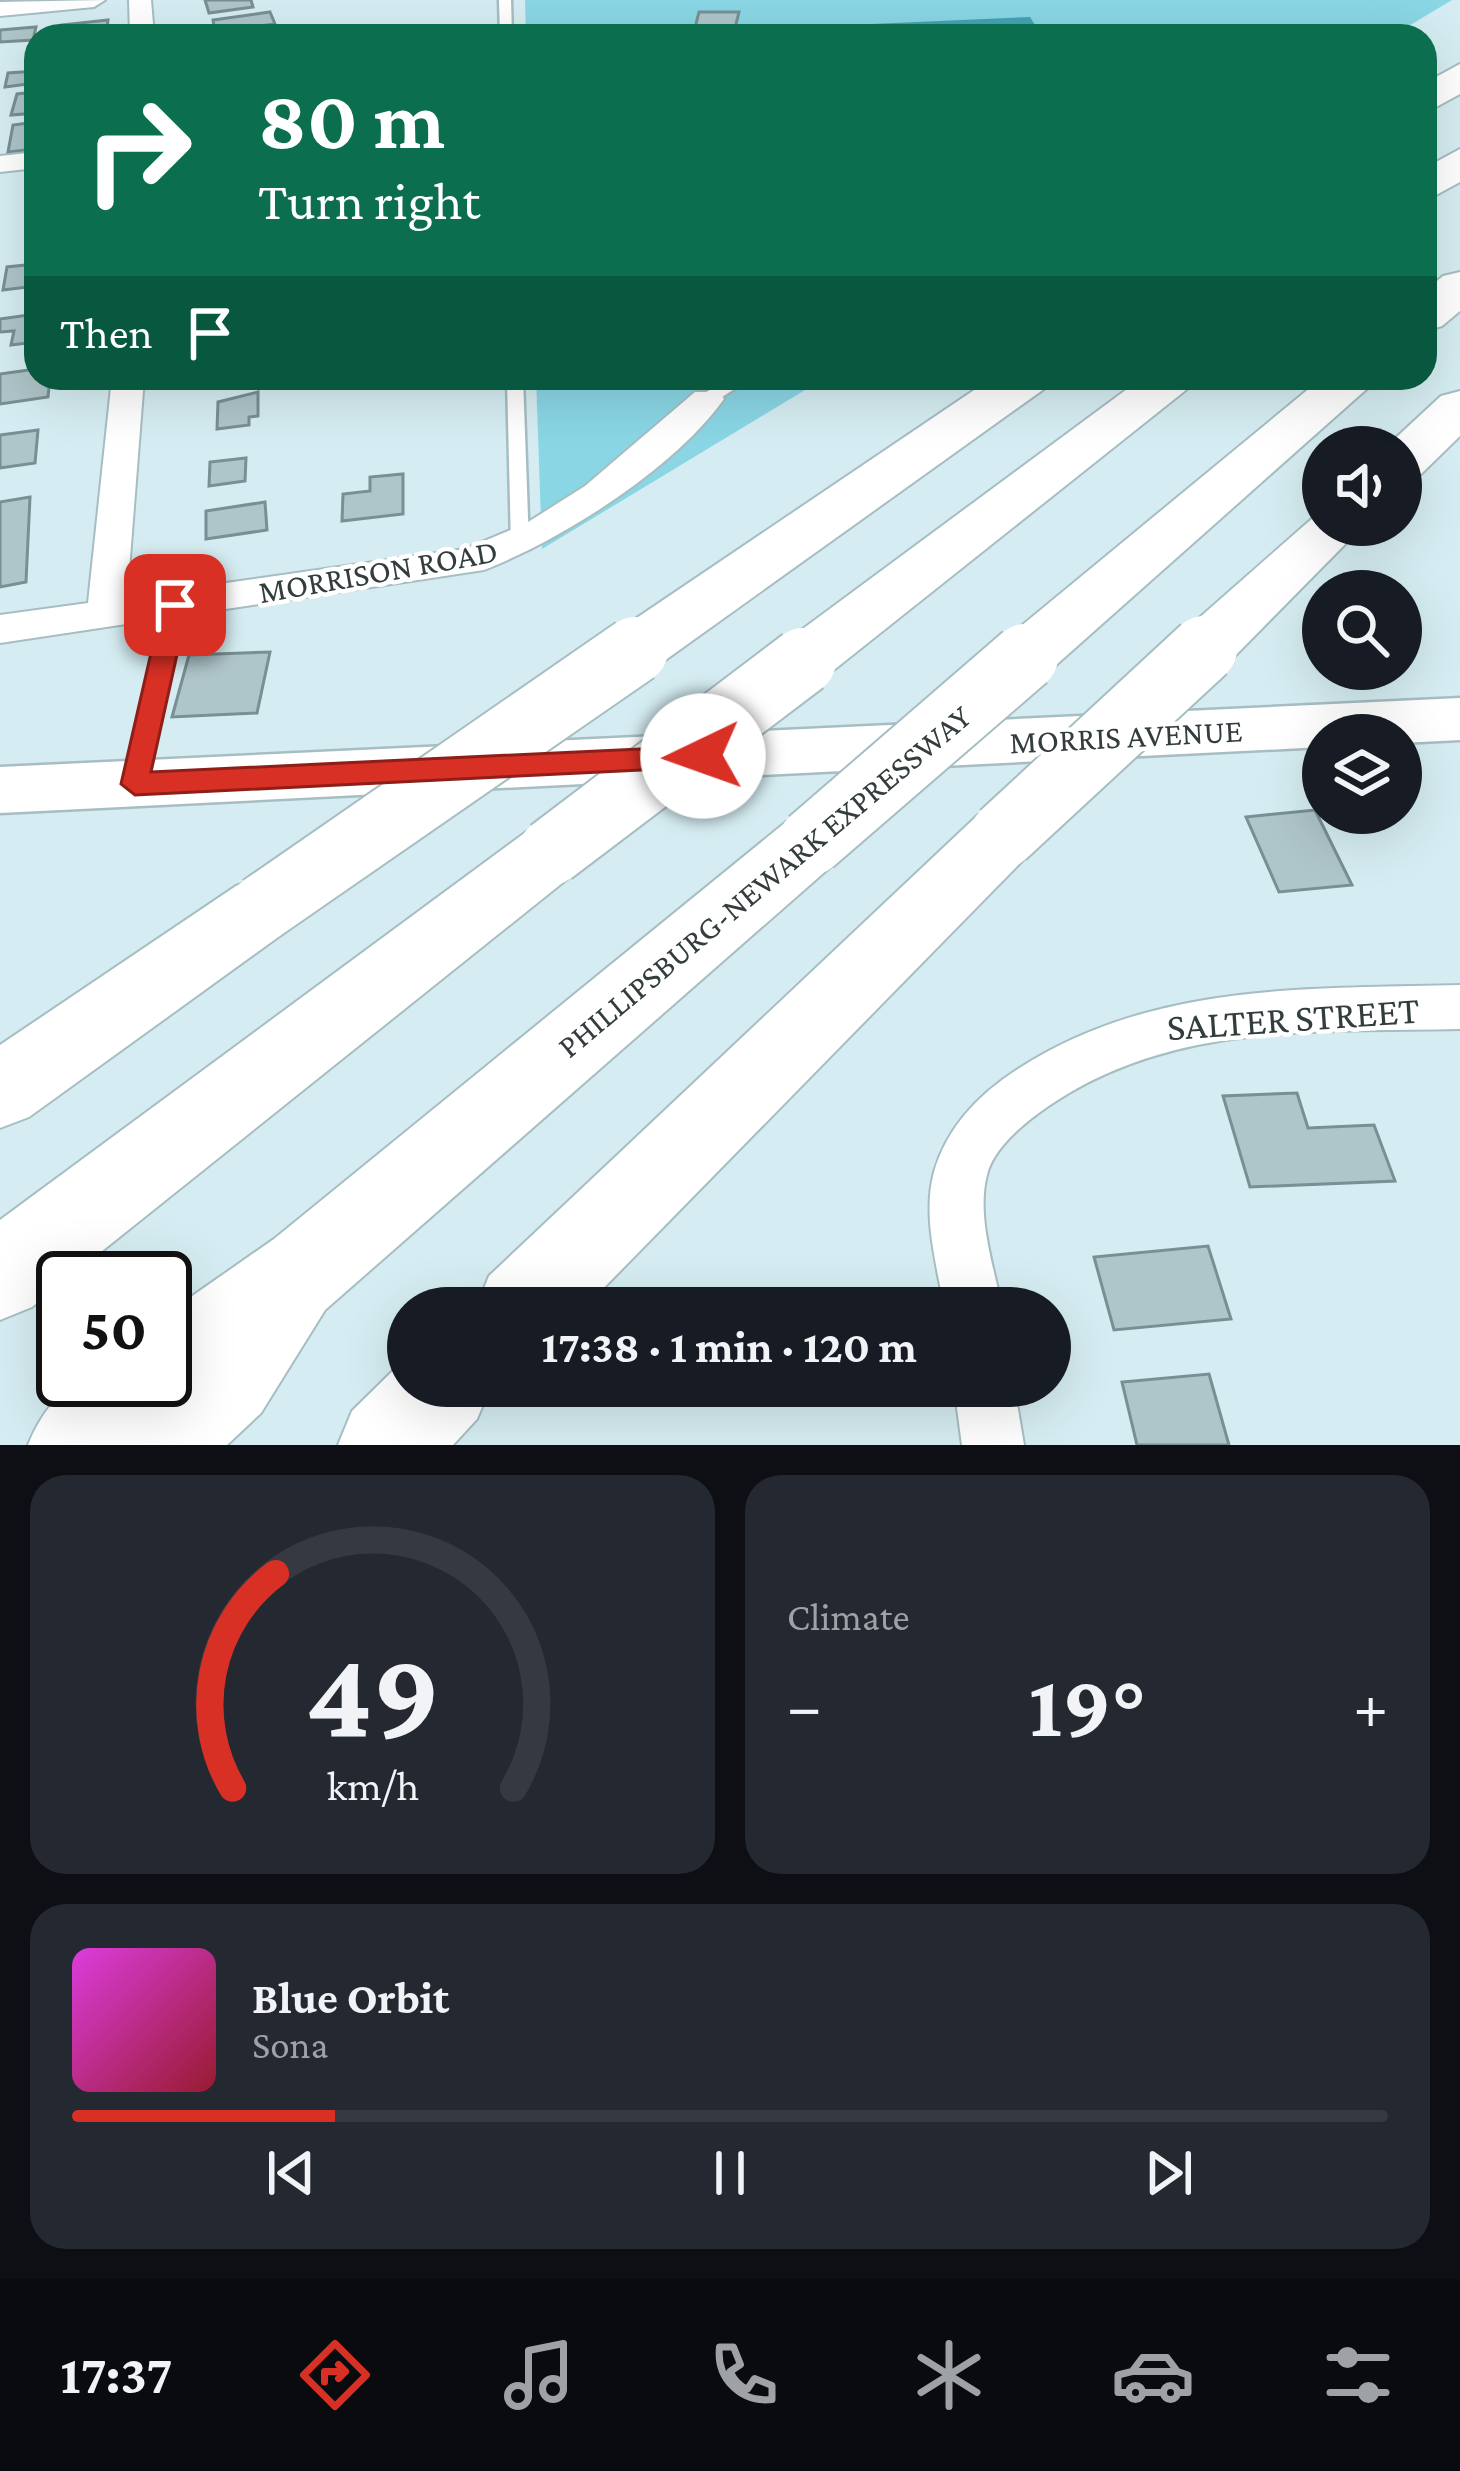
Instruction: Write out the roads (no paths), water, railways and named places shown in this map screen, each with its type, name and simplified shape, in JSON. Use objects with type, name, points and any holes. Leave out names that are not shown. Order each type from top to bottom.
[{"type":"highway","points":[[1437,306],[1460,286]]},
{"type":"highway","points":[[0,1091],[1009,390]]},
{"type":"highway","points":[[0,1275],[1159,390]]},
{"type":"highway","name":"PHILLIPSBURG-NEWARK EXPRESSWAY","points":[[192,1352],[305,1270],[1338,390]]},
{"type":"highway","points":[[1422,443],[1460,407]]},
{"type":"highway","points":[[542,1287],[1003,835],[1313,546]]},
{"type":"highway","points":[[156,1445],[228,1380],[305,1270]]},
{"type":"highway","points":[[76,1445],[122,1407]]},
{"type":"highway","points":[[386,1445],[423,1407]]},
{"type":"main road","name":"MORRIS AVENUE","points":[[0,790],[1460,719]]},
{"type":"street","points":[[0,9],[94,0]]},
{"type":"street","points":[[106,616],[127,390]]},
{"type":"street","name":"MORRISON ROAD","points":[[0,629],[471,561],[520,545],[600,494],[706,399]]},
{"type":"street","name":"SALTER STREET","points":[[970,1287],[958,1210],[959,1177],[970,1149],[995,1117],[1042,1079],[1142,1030],[1188,1021],[1460,1007]]},
{"type":"street","points":[[987,1407],[993,1445]]},
{"type":"lane","points":[[515,390],[520,545]]},
{"type":"lane","points":[[706,399],[721,390]]},
{"type":"lane","points":[[135,784],[175,605]]}]
